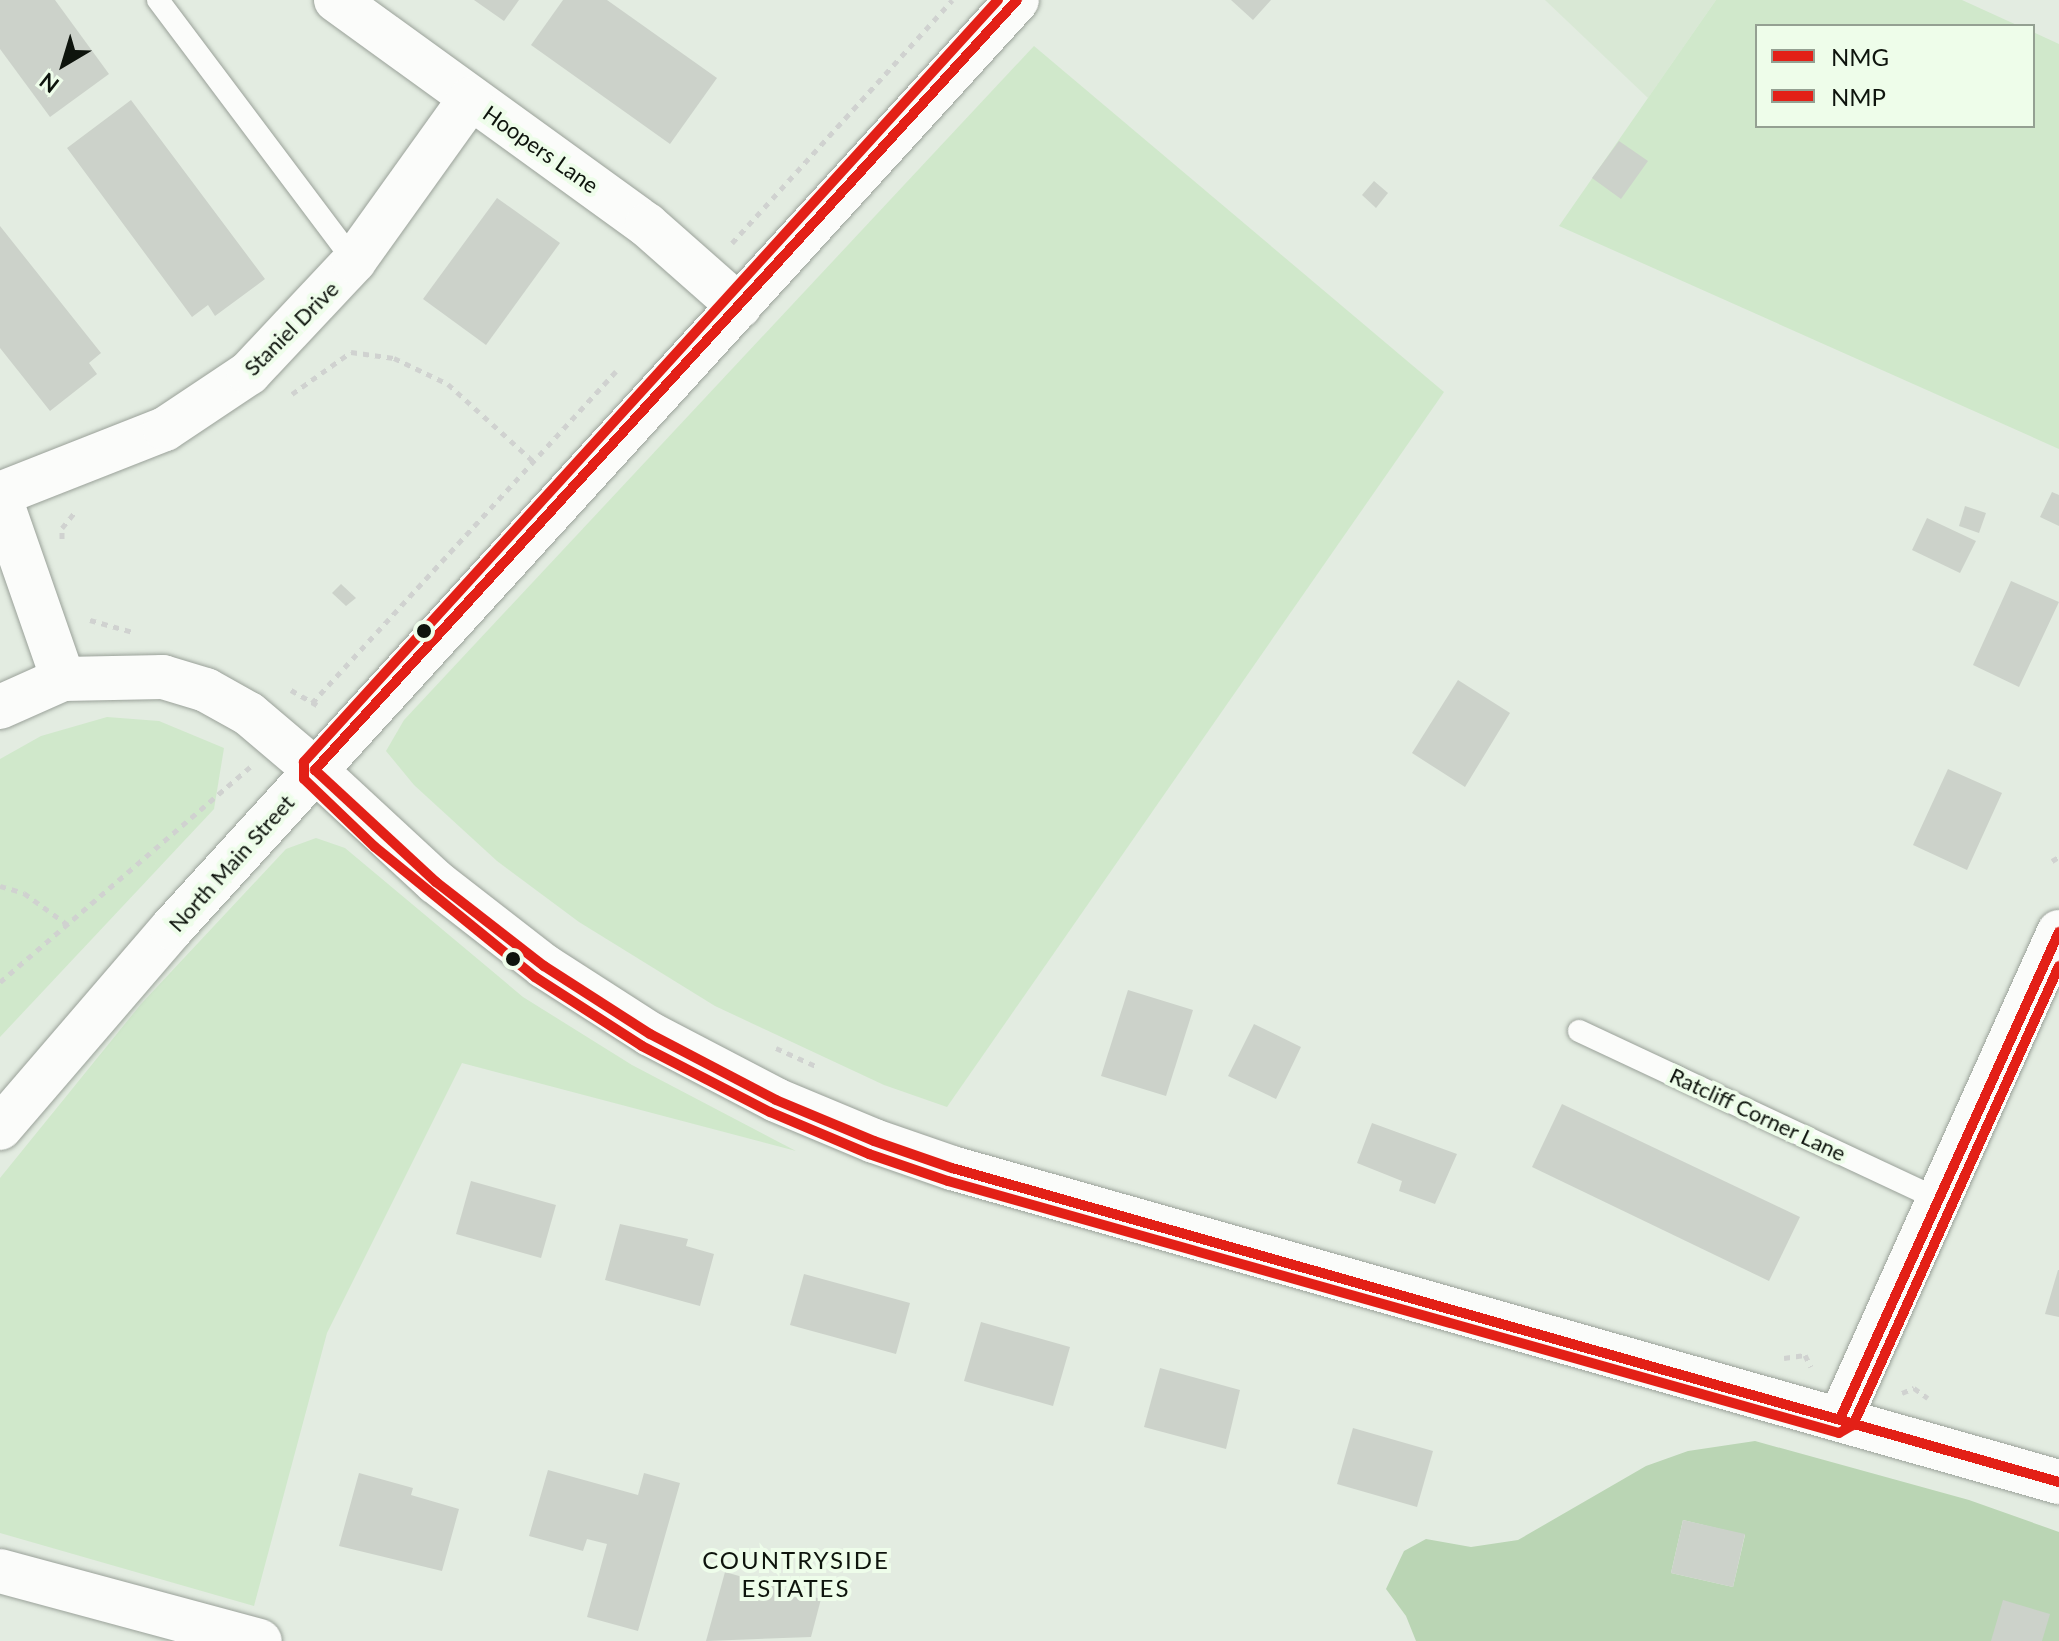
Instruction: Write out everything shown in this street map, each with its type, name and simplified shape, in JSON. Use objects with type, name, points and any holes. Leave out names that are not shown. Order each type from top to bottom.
[{"type":"street","name":"Hoopers Lane","points":[[336,0],[647,225],[739,306]]},
{"type":"street","name":"North Main Street","points":[[0,1128],[315,770],[1017,0]]},
{"type":"street","name":"Staniel Drive","points":[[63,679],[0,496],[165,429],[249,373],[354,261],[470,99]]},
{"type":"street","points":[[0,707],[63,679],[163,677],[206,690],[265,725],[436,882],[544,966],[650,1034],[790,1106],[952,1168],[2059,1482]]},
{"type":"street","points":[[1840,1419],[1936,1198],[2059,932]]},
{"type":"street","points":[[0,1571],[168,1629],[260,1641]]},
{"type":"lane","points":[[158,0],[354,261]]},
{"type":"lane","name":"Ratcliff Corner Lane","points":[[1579,1031],[1936,1198]]},
{"type":"path","points":[[724,252],[952,0]]},
{"type":"path","points":[[281,403],[351,352],[394,358],[448,384],[533,461]]},
{"type":"path","points":[[286,687],[314,702],[618,369]]},
{"type":"path","points":[[63,546],[62,528],[78,509]]},
{"type":"path","points":[[86,613],[93,624],[147,634]]},
{"type":"path","points":[[0,982],[250,766]]},
{"type":"path","points":[[2052,861],[2059,857]]},
{"type":"path","points":[[0,886],[24,893],[68,925]]},
{"type":"path","points":[[766,1043],[823,1070]]},
{"type":"path","points":[[1770,1354],[1805,1355],[1811,1368]]},
{"type":"path","points":[[1902,1393],[1914,1388]]},
{"type":"shaded area","points":[[1545,0],[1716,0],[1648,98]]},
{"type":"shaded area","points":[[1716,0],[1962,0],[2015,24],[1755,24],[1755,128],[2035,128],[2035,33],[2059,44],[2059,449],[1559,226]]},
{"type":"shaded area","points":[[1034,46],[1444,392],[947,1107],[884,1085],[715,1006],[579,922],[497,861],[414,785],[386,751],[404,720]]},
{"type":"shaded area","points":[[107,717],[159,721],[224,748],[214,809],[0,1037],[0,759],[41,736]]},
{"type":"shaded area","points":[[316,838],[345,848],[523,997],[632,1065],[796,1151],[462,1063],[327,1333],[254,1606],[0,1533],[0,1178],[141,1004],[286,849]]},
{"type":"green space","points":[[1755,1441],[1969,1500],[2059,1532],[2059,1641],[1416,1641],[1406,1616],[1386,1589],[1404,1551],[1426,1539],[1471,1547],[1518,1540],[1646,1466],[1688,1451]],"holes":[[[1683,1520],[1745,1535],[1733,1587],[1671,1573]]]},
{"type":"building","points":[[0,0],[55,0],[109,74],[50,117],[0,49]]},
{"type":"building","points":[[474,0],[519,0],[504,21]]},
{"type":"building","points":[[563,0],[607,0],[717,78],[670,144],[531,45]]},
{"type":"building","points":[[1231,0],[1271,0],[1253,20]]},
{"type":"building","points":[[131,100],[265,279],[215,316],[208,305],[192,317],[67,148]]},
{"type":"building","points":[[1619,141],[1648,161],[1621,199],[1592,178]]},
{"type":"building","points":[[1374,181],[1388,193],[1376,208],[1362,195]]},
{"type":"building","points":[[497,198],[560,243],[486,345],[423,299]]},
{"type":"building","points":[[0,226],[101,353],[89,363],[97,374],[50,411],[0,348]]},
{"type":"building","points":[[2052,492],[2059,495],[2059,526],[2040,517]]},
{"type":"building","points":[[1965,506],[1986,513],[1979,533],[1959,526]]},
{"type":"building","points":[[1927,518],[1976,541],[1960,573],[1912,550]]},
{"type":"building","points":[[2011,581],[2059,602],[2019,687],[1973,665]]},
{"type":"building","points":[[341,584],[356,598],[346,606],[332,593]]},
{"type":"building","points":[[1458,680],[1510,713],[1465,787],[1412,753]]},
{"type":"building","points":[[1948,769],[2002,793],[1967,870],[1913,845]]},
{"type":"building","points":[[1128,990],[1193,1010],[1166,1096],[1101,1076]]},
{"type":"building","points":[[1254,1024],[1301,1047],[1276,1099],[1228,1076]]},
{"type":"building","points":[[1562,1104],[1800,1217],[1769,1281],[1532,1167]]},
{"type":"building","points":[[1372,1123],[1457,1154],[1435,1204],[1399,1191],[1402,1181],[1357,1163]]},
{"type":"building","points":[[471,1181],[556,1205],[541,1258],[456,1234]]},
{"type":"building","points":[[620,1224],[688,1239],[686,1246],[714,1254],[700,1306],[605,1280]]},
{"type":"building","points":[[2059,1270],[2059,1317],[2045,1314]]},
{"type":"building","points":[[804,1274],[910,1303],[896,1354],[790,1325]]},
{"type":"building","points":[[981,1322],[1070,1347],[1053,1406],[964,1381]]},
{"type":"building","points":[[1160,1368],[1240,1390],[1226,1449],[1144,1427]]},
{"type":"building","points":[[1353,1428],[1433,1451],[1417,1507],[1337,1484]]},
{"type":"building","points":[[548,1470],[638,1495],[644,1473],[680,1483],[638,1631],[587,1617],[607,1544],[587,1539],[583,1551],[529,1536]]},
{"type":"building","points":[[359,1473],[413,1488],[411,1495],[459,1509],[442,1571],[339,1546]]},
{"type":"building","points":[[1683,1520],[1745,1534],[1733,1587],[1671,1573]]},
{"type":"building","points":[[725,1572],[821,1599],[811,1637],[706,1641]]},
{"type":"building","points":[[2003,1600],[2050,1614],[2042,1641],[1991,1641]]},
{"type":"transit line","name":"NMP","points":[[998,0],[304,762],[304,779],[375,847],[535,977],[642,1046],[770,1112],[869,1154],[948,1181],[1839,1433],[1853,1425],[2059,966]]},
{"type":"transit line","name":"NMG","points":[[1017,0],[315,770],[436,882],[544,966],[650,1034],[776,1100],[874,1141],[952,1168],[2059,1482]]},
{"type":"transit line","name":"NMG","points":[[1840,1419],[2059,932]]},
{"type":"district","name":"COUNTRYSIDE ESTATES","points":[[796,1574]]}]
